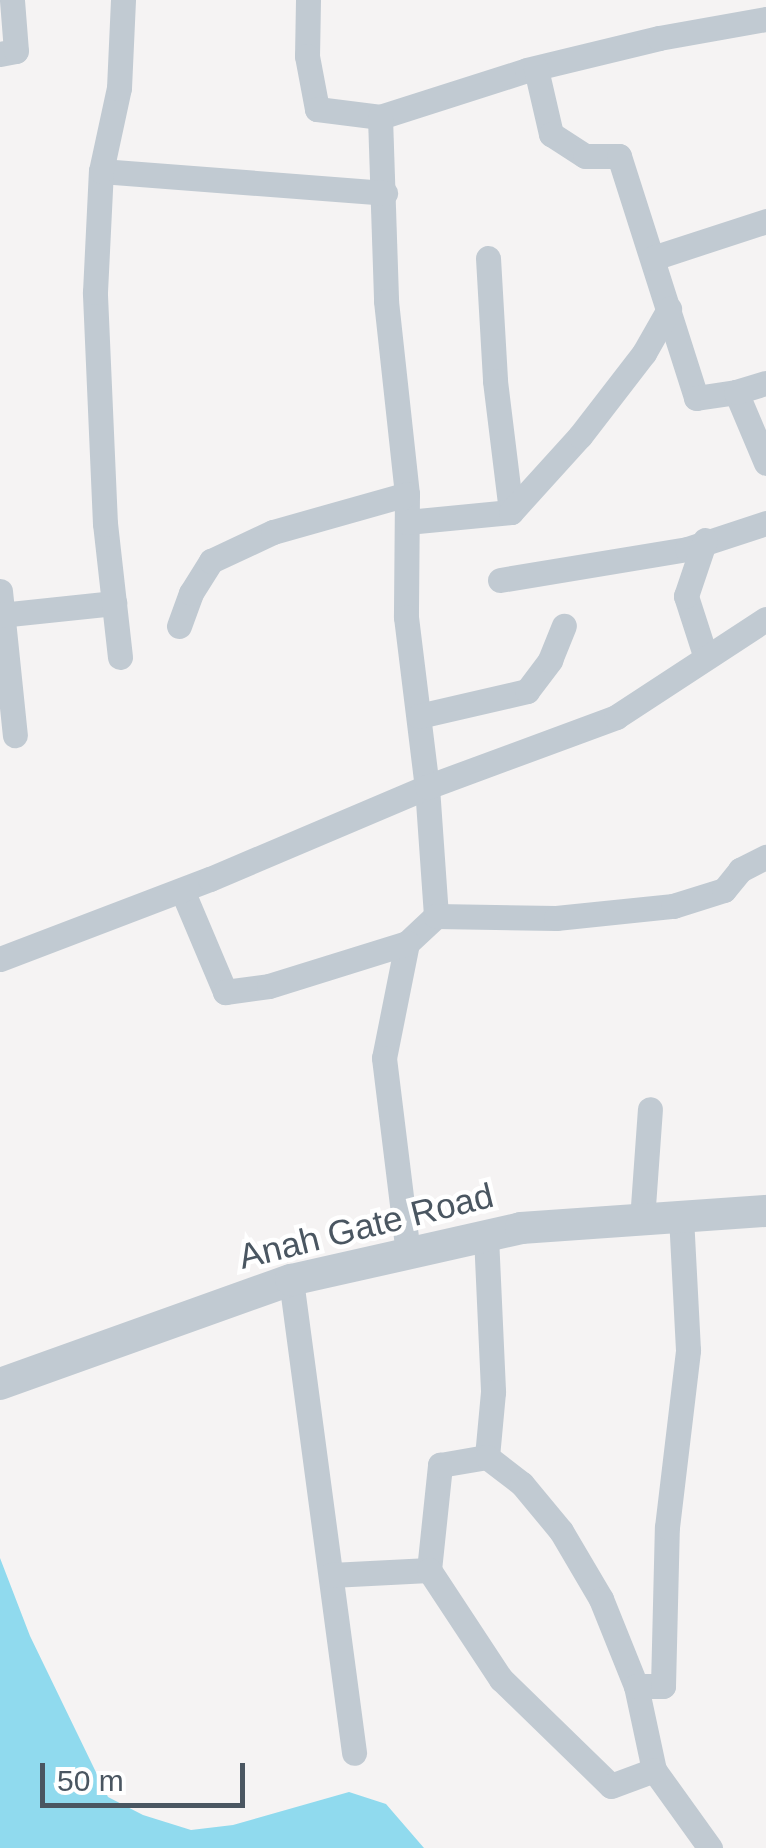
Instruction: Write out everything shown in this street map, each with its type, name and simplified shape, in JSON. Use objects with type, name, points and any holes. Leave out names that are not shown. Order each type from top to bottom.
[{"type":"street","points":[[0,54],[16,51],[12,0]]},
{"type":"street","points":[[120,657],[105,524],[95,292],[101,171],[119,88],[123,0]]},
{"type":"street","points":[[308,0],[307,56],[317,109],[380,117],[536,68],[659,38],[766,19]]},
{"type":"street","points":[[536,68],[551,134],[585,156],[619,156],[696,398],[766,383]]},
{"type":"street","points":[[380,117],[386,301],[407,494],[406,618],[428,787],[436,916]]},
{"type":"street","points":[[101,171],[385,193]]},
{"type":"street","points":[[653,258],[766,221]]},
{"type":"street","points":[[488,258],[495,381],[511,512]]},
{"type":"street","points":[[407,522],[511,512],[591,422],[644,353],[670,309]]},
{"type":"street","points":[[736,392],[766,463]]},
{"type":"street","points":[[179,626],[190,593],[210,561],[273,532],[407,494]]},
{"type":"street","points":[[500,580],[687,549],[766,523]]},
{"type":"street","points":[[705,540],[686,596],[705,655]]},
{"type":"street","points":[[15,736],[1,607],[114,603]]},
{"type":"street","points":[[0,959],[182,890],[428,787],[616,717],[705,655],[766,619]]},
{"type":"street","points":[[418,716],[526,690],[550,660],[564,626]]},
{"type":"street","points":[[182,890],[225,992],[268,986],[408,943],[436,916],[556,918],[674,906],[724,890],[740,870],[766,857]]},
{"type":"street","points":[[408,943],[384,1058],[408,1254]]},
{"type":"street","points":[[642,1220],[650,1109]]},
{"type":"street","name":"Anah Gate Road","points":[[0,1384],[291,1280],[521,1228],[766,1211]]},
{"type":"street","points":[[636,1686],[663,1686],[667,1527],[688,1350],[682,1217]]},
{"type":"street","points":[[486,1236],[494,1392],[487,1457]]},
{"type":"street","points":[[291,1280],[354,1753]]},
{"type":"street","points":[[654,1770],[611,1786],[502,1678],[430,1570],[440,1464],[487,1457],[522,1484],[561,1531],[601,1599],[636,1686],[654,1770],[710,1848]]},
{"type":"street","points":[[331,1575],[430,1570]]},
{"type":"water","points":[[0,1558],[30,1636],[108,1797],[143,1815],[191,1830],[233,1825],[349,1792],[386,1804],[424,1848],[0,1848]]}]
